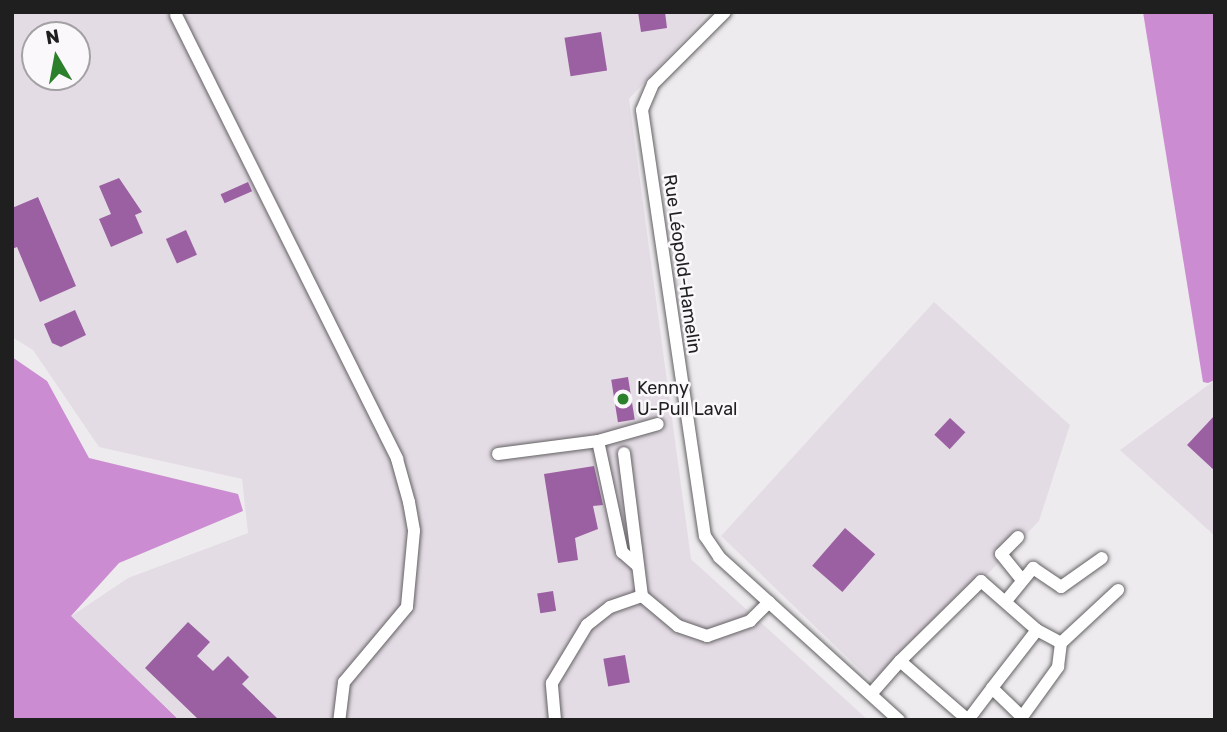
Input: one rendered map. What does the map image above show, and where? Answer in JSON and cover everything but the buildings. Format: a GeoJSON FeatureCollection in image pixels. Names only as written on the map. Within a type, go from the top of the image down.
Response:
{"type":"FeatureCollection","features":[{"type":"Feature","properties":{"kind":"street","name":"Rue Léopold-Hamelin"},"geometry":{"type":"LineString","coordinates":[[724,12],[653,84],[642,110],[705,536],[769,602],[899,720]]}},
{"type":"Feature","properties":{"kind":"street"},"geometry":{"type":"LineString","coordinates":[[176,15],[397,459],[409,502],[414,531],[407,607],[345,682],[339,720]]}},
{"type":"Feature","properties":{"kind":"street"},"geometry":{"type":"LineString","coordinates":[[498,454],[598,440],[658,424]]}},
{"type":"Feature","properties":{"kind":"street"},"geometry":{"type":"LineString","coordinates":[[598,440],[622,552],[637,565]]}},
{"type":"Feature","properties":{"kind":"street"},"geometry":{"type":"LineString","coordinates":[[624,453],[642,596],[678,626],[706,636],[750,621],[769,602]]}},
{"type":"Feature","properties":{"kind":"street"},"geometry":{"type":"LineString","coordinates":[[1018,537],[1001,554],[1022,580]]}},
{"type":"Feature","properties":{"kind":"street"},"geometry":{"type":"LineString","coordinates":[[1006,601],[1033,568],[1061,587],[1102,558]]}},
{"type":"Feature","properties":{"kind":"street"},"geometry":{"type":"LineString","coordinates":[[871,694],[900,661],[981,581],[1037,630],[1060,643]]}},
{"type":"Feature","properties":{"kind":"street"},"geometry":{"type":"LineString","coordinates":[[992,688],[1022,717],[1058,667],[1060,643],[1118,590]]}},
{"type":"Feature","properties":{"kind":"street"},"geometry":{"type":"LineString","coordinates":[[555,720],[552,683],[587,625],[610,607],[642,596]]}},
{"type":"Feature","properties":{"kind":"street"},"geometry":{"type":"LineString","coordinates":[[900,661],[968,720],[1037,630]]}},
{"type":"Feature","properties":{"kind":"shaded area"},"geometry":{"type":"Polygon","coordinates":[[[12,12],[709,12],[629,99],[691,559],[868,720],[180,720],[70,617],[128,578],[248,533],[242,479],[99,447],[33,350],[12,337],[12,12]]]}},
{"type":"Feature","properties":{"kind":"shaded area"},"geometry":{"type":"Polygon","coordinates":[[[1143,12],[1215,12],[1215,380],[1208,383],[1203,382],[1143,12]]]}},
{"type":"Feature","properties":{"kind":"shaded area"},"geometry":{"type":"Polygon","coordinates":[[[934,302],[1070,425],[1039,521],[878,687],[721,536],[934,302]]]}},
{"type":"Feature","properties":{"kind":"shaded area"},"geometry":{"type":"Polygon","coordinates":[[[12,357],[47,381],[89,458],[238,494],[243,511],[119,563],[71,616],[179,720],[12,720],[12,357]]]}},
{"type":"Feature","properties":{"kind":"shaded area"},"geometry":{"type":"Polygon","coordinates":[[[1215,380],[1215,536],[1120,450],[1215,380]]]}},
{"type":"Feature","properties":{"kind":"place","name":"Kenny U-Pull Laval"},"geometry":{"type":"Point","coordinates":[623,399]}}]}
